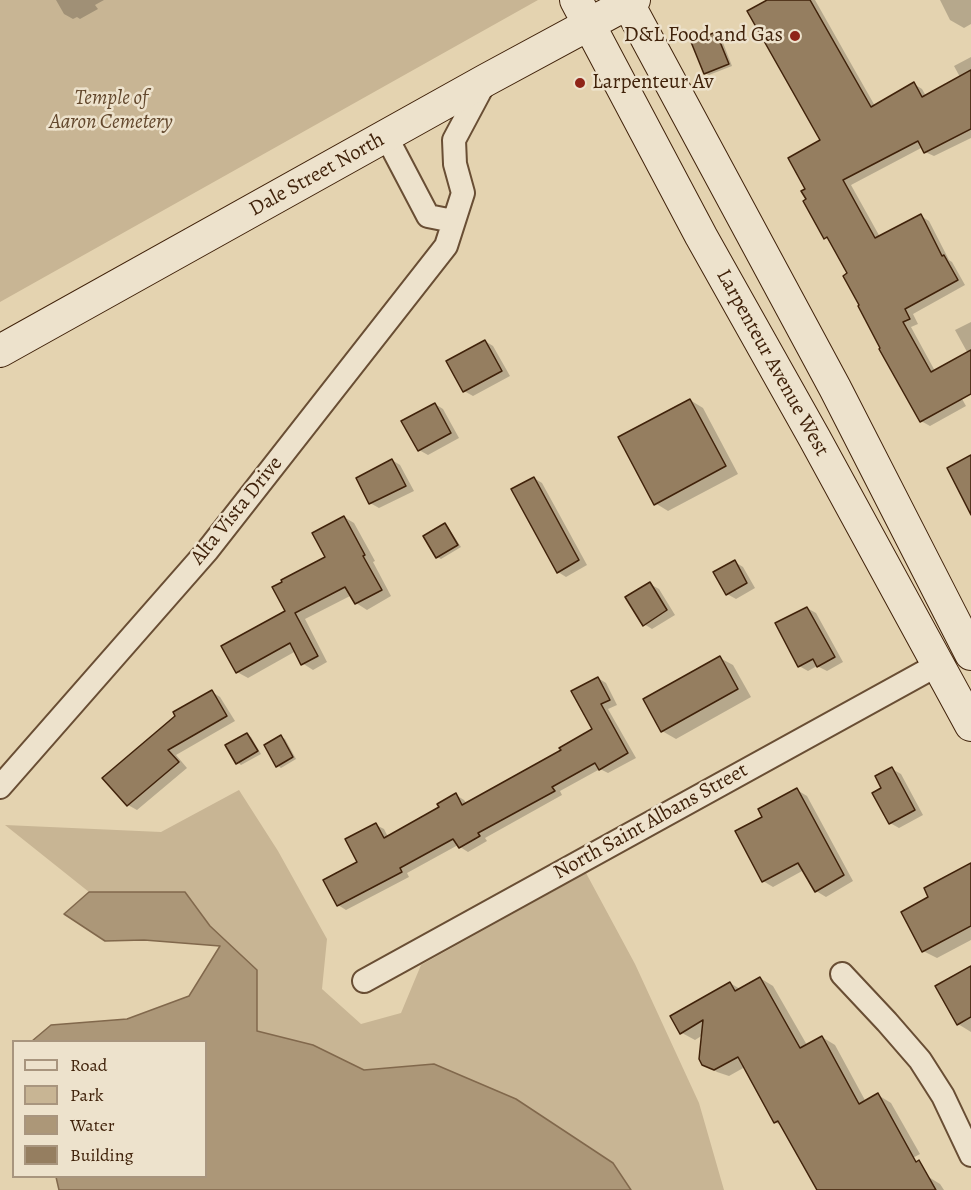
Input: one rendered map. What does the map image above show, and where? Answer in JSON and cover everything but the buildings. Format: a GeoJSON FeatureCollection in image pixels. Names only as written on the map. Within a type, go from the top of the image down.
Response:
{"type":"FeatureCollection","features":[{"type":"Feature","properties":{"kind":"main road","name":"Dale Street North"},"geometry":{"type":"LineString","coordinates":[[0,351],[486,80],[582,12],[630,1]]}},
{"type":"Feature","properties":{"kind":"main road","name":"Larpenteur Avenue West"},"geometry":{"type":"LineString","coordinates":[[630,1],[835,388],[971,654]]}},
{"type":"Feature","properties":{"kind":"main road","name":"Larpenteur Avenue West"},"geometry":{"type":"LineString","coordinates":[[582,12],[701,236],[971,725]]}},
{"type":"Feature","properties":{"kind":"street","name":"Alta Vista Drive"},"geometry":{"type":"LineString","coordinates":[[0,787],[207,551],[446,246],[463,193],[455,164],[454,140],[486,80]]}},
{"type":"Feature","properties":{"kind":"street"},"geometry":{"type":"LineString","coordinates":[[386,136],[428,216],[453,221]]}},
{"type":"Feature","properties":{"kind":"street","name":"North Saint Albans Street"},"geometry":{"type":"LineString","coordinates":[[364,981],[939,664]]}},
{"type":"Feature","properties":{"kind":"street"},"geometry":{"type":"LineString","coordinates":[[842,974],[920,1060],[943,1096],[971,1155]]}},
{"type":"Feature","properties":{"kind":"green space","name":"Temple of Aaron Cemetery"},"geometry":{"type":"Polygon","coordinates":[[[0,0],[538,0],[0,302],[0,0]]]}},
{"type":"Feature","properties":{"kind":"green space"},"geometry":{"type":"Polygon","coordinates":[[[239,790],[278,851],[327,939],[322,989],[361,1024],[401,1013],[421,965],[586,873],[635,964],[699,1103],[724,1190],[631,1190],[613,1163],[516,1099],[434,1064],[364,1070],[257,1031],[257,970],[210,926],[185,892],[89,892],[5,825],[161,832],[239,790]]]}},
{"type":"Feature","properties":{"kind":"water"},"geometry":{"type":"Polygon","coordinates":[[[89,892],[185,892],[210,926],[257,970],[257,1031],[313,1045],[364,1070],[434,1064],[516,1099],[613,1163],[631,1190],[59,1190],[56,1178],[207,1178],[207,1040],[33,1040],[51,1025],[127,1019],[189,996],[220,946],[144,940],[105,941],[64,914],[89,892]]]}},
{"type":"Feature","properties":{"kind":"place","name":"D&L Food and Gas"},"geometry":{"type":"Point","coordinates":[795,36]}},
{"type":"Feature","properties":{"kind":"place","name":"Larpenteur Av"},"geometry":{"type":"Point","coordinates":[580,83]}}]}
